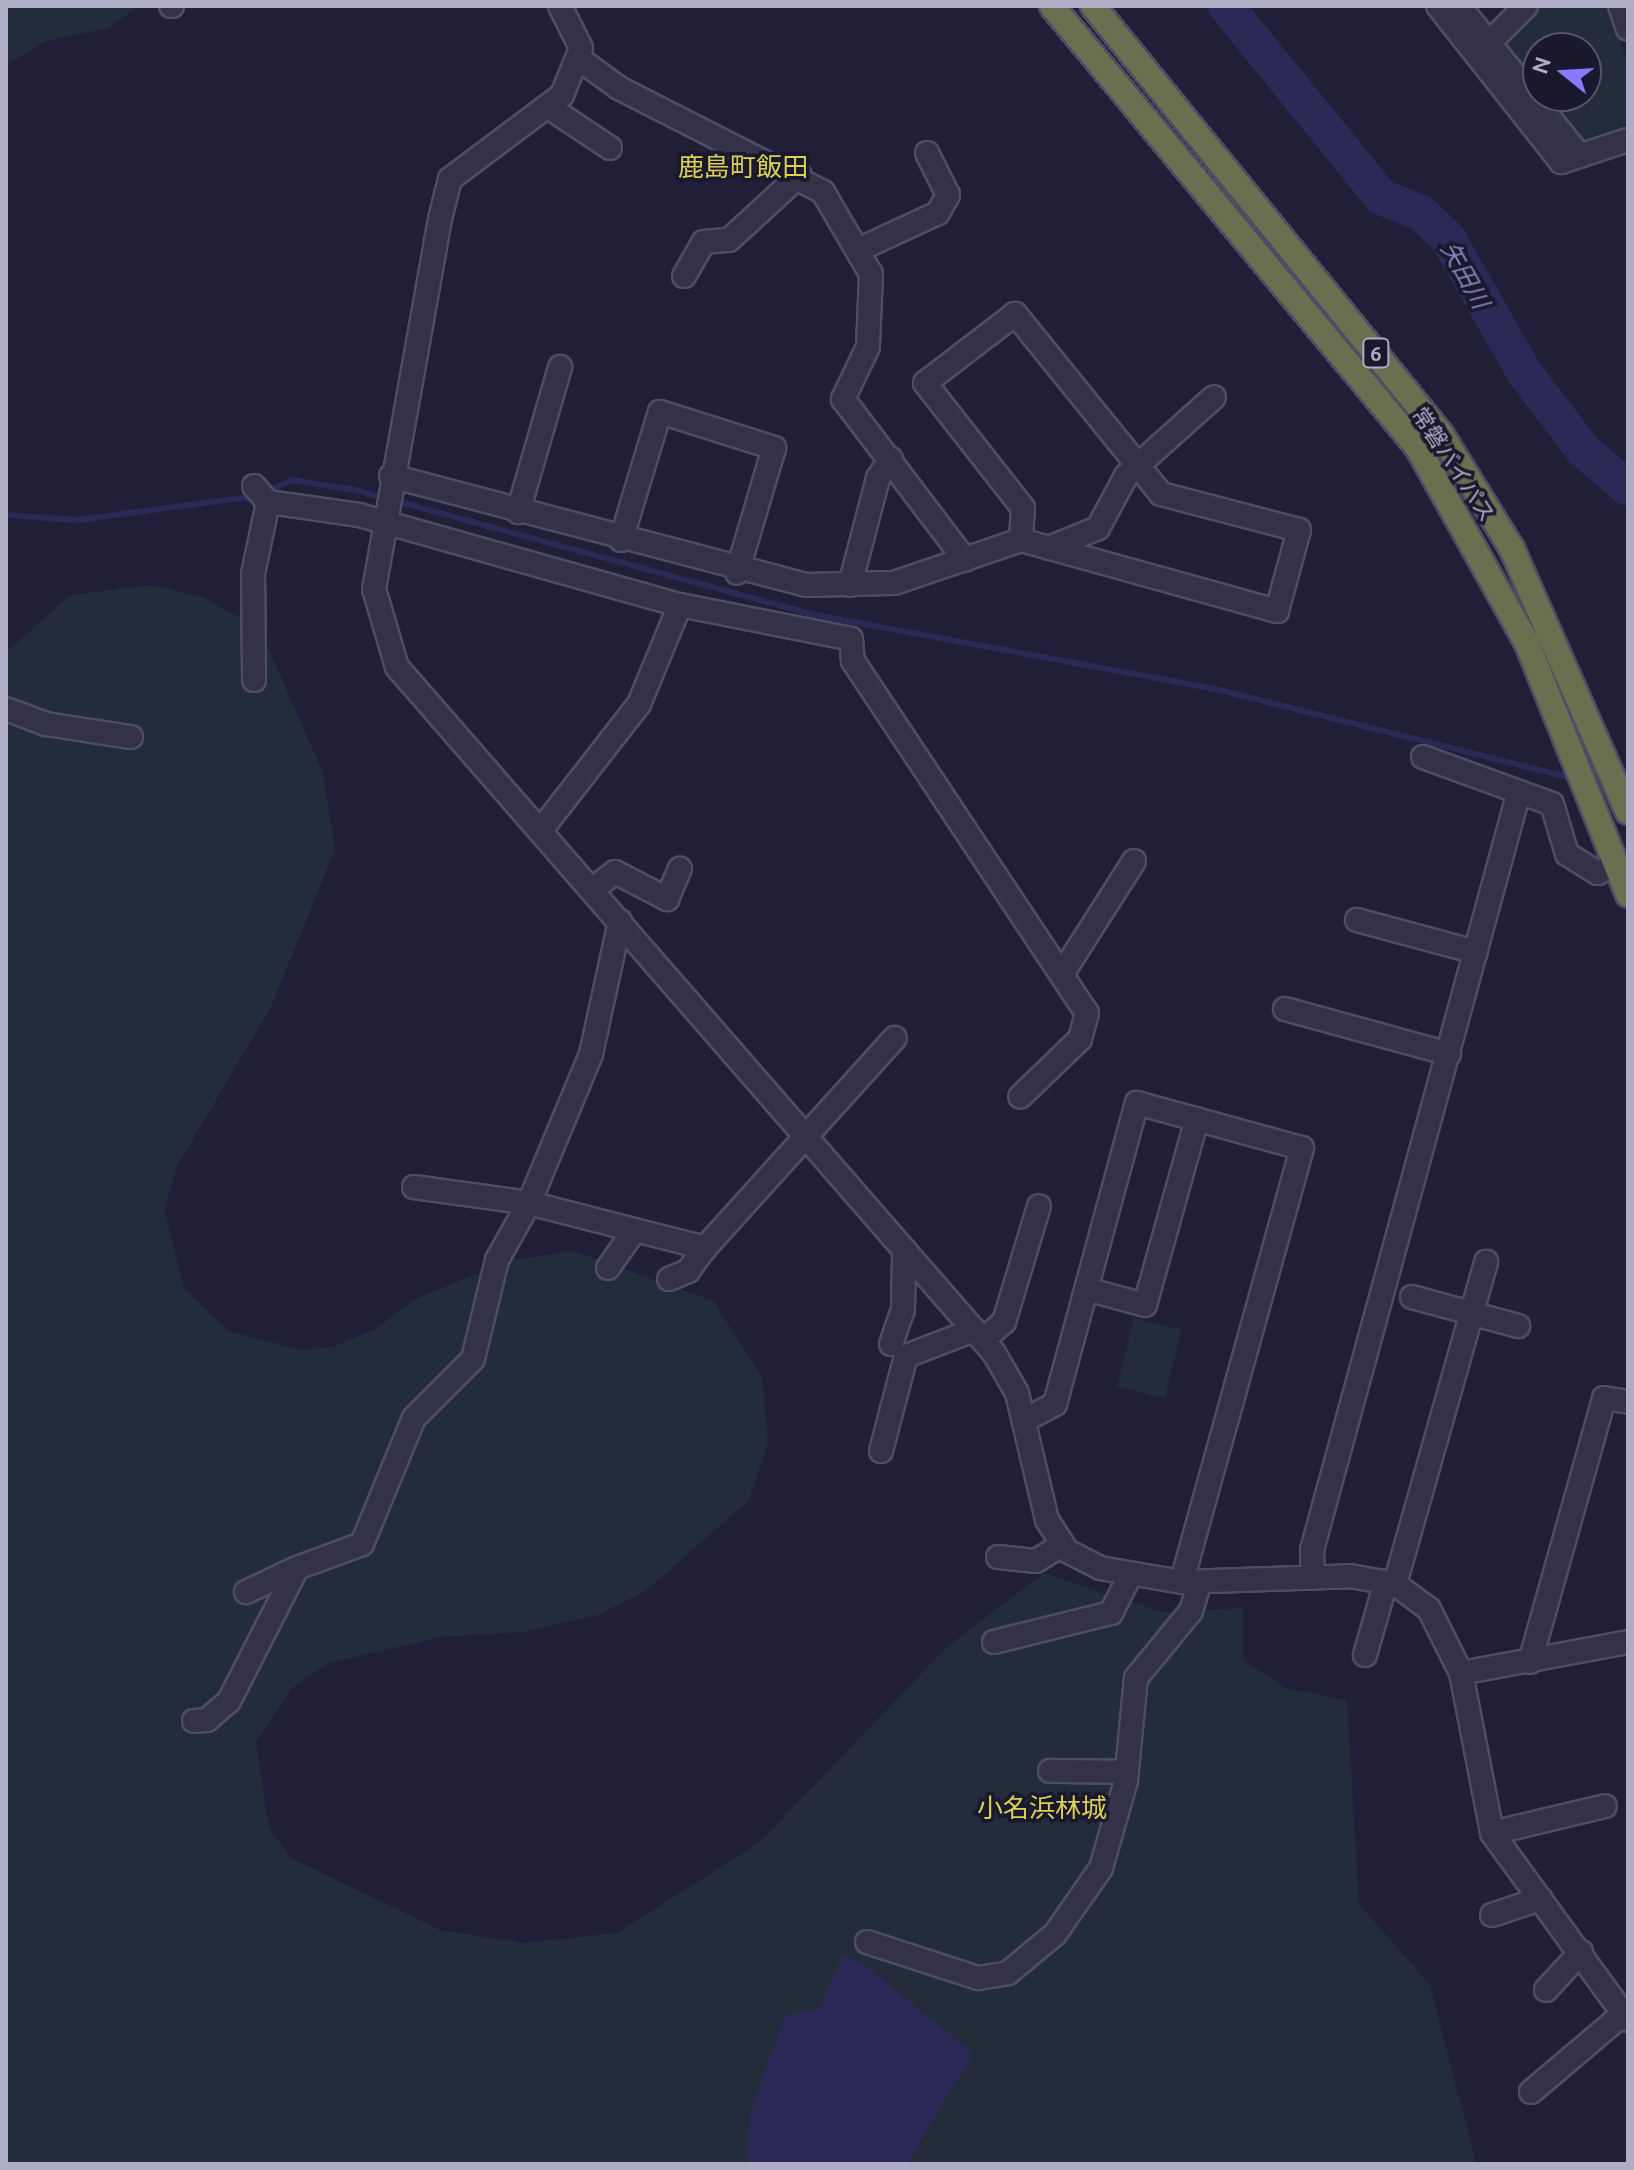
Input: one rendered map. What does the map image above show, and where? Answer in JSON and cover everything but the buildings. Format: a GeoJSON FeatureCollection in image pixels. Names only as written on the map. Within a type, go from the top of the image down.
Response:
{"type":"FeatureCollection","features":[{"type":"Feature","properties":{"kind":"highway","name":"常磐バイパス"},"geometry":{"type":"LineString","coordinates":[[1052,6],[1418,448],[1483,558],[1567,728],[1628,894]]}},
{"type":"Feature","properties":{"kind":"highway","name":"常磐バイパス"},"geometry":{"type":"LineString","coordinates":[[1093,6],[1441,434],[1512,549],[1599,738],[1628,812]]}},
{"type":"Feature","properties":{"kind":"street"},"geometry":{"type":"LineString","coordinates":[[560,6],[580,33],[578,58],[550,108],[450,179],[391,476],[374,589],[397,667],[421,703],[541,830],[979,1335],[1025,1420],[1040,1502],[1062,1545],[1085,1561],[1131,1574],[1191,1582],[1313,1578],[1391,1583],[1429,1609],[1461,1673],[1492,1833],[1626,2016],[1531,2092]]}},
{"type":"Feature","properties":{"kind":"street"},"geometry":{"type":"LineString","coordinates":[[1438,6],[1483,50]]}},
{"type":"Feature","properties":{"kind":"street"},"geometry":{"type":"LineString","coordinates":[[1459,6],[1483,50],[1561,162],[1628,140]]}},
{"type":"Feature","properties":{"kind":"street"},"geometry":{"type":"LineString","coordinates":[[1483,50],[1526,6]]}},
{"type":"Feature","properties":{"kind":"street"},"geometry":{"type":"LineString","coordinates":[[1620,6],[1628,29]]}},
{"type":"Feature","properties":{"kind":"street"},"geometry":{"type":"LineString","coordinates":[[578,58],[619,88],[800,175],[823,192],[871,274],[874,315],[843,399],[965,560]]}},
{"type":"Feature","properties":{"kind":"street"},"geometry":{"type":"LineString","coordinates":[[550,108],[610,148]]}},
{"type":"Feature","properties":{"kind":"street"},"geometry":{"type":"LineString","coordinates":[[858,250],[938,213],[948,195],[927,153]]}},
{"type":"Feature","properties":{"kind":"street"},"geometry":{"type":"LineString","coordinates":[[684,276],[704,242],[729,240],[800,175]]}},
{"type":"Feature","properties":{"kind":"street"},"geometry":{"type":"LineString","coordinates":[[391,476],[737,573],[850,585],[894,583],[1021,540],[1277,611],[1299,530],[1161,494],[1015,314],[925,383],[1023,508],[1021,540]]}},
{"type":"Feature","properties":{"kind":"street"},"geometry":{"type":"LineString","coordinates":[[518,512],[560,367]]}},
{"type":"Feature","properties":{"kind":"street"},"geometry":{"type":"LineString","coordinates":[[1049,548],[1098,528],[1137,465],[1214,397]]}},
{"type":"Feature","properties":{"kind":"street"},"geometry":{"type":"LineString","coordinates":[[621,540],[660,412],[774,448],[737,573]]}},
{"type":"Feature","properties":{"kind":"street"},"geometry":{"type":"LineString","coordinates":[[850,585],[878,478],[891,459]]}},
{"type":"Feature","properties":{"kind":"street"},"geometry":{"type":"LineString","coordinates":[[254,680],[253,574],[261,494],[384,524],[680,605],[851,639],[853,661],[1087,1013],[1087,1028],[1020,1097]]}},
{"type":"Feature","properties":{"kind":"street"},"geometry":{"type":"LineString","coordinates":[[541,830],[639,704],[680,605]]}},
{"type":"Feature","properties":{"kind":"street"},"geometry":{"type":"LineString","coordinates":[[6,709],[46,724],[131,737]]}},
{"type":"Feature","properties":{"kind":"street"},"geometry":{"type":"LineString","coordinates":[[1423,757],[1552,804],[1567,854],[1598,873],[1618,863]]}},
{"type":"Feature","properties":{"kind":"street"},"geometry":{"type":"LineString","coordinates":[[1313,1578],[1312,1550],[1519,792]]}},
{"type":"Feature","properties":{"kind":"street"},"geometry":{"type":"LineString","coordinates":[[1062,974],[1134,861]]}},
{"type":"Feature","properties":{"kind":"street"},"geometry":{"type":"LineString","coordinates":[[592,890],[615,872],[667,899],[680,869]]}},
{"type":"Feature","properties":{"kind":"street"},"geometry":{"type":"LineString","coordinates":[[1357,920],[1476,952]]}},
{"type":"Feature","properties":{"kind":"street"},"geometry":{"type":"LineString","coordinates":[[246,1592],[297,1568],[349,1553],[373,1527],[414,1418],[473,1359],[497,1260],[529,1203],[591,1054],[620,921]]}},
{"type":"Feature","properties":{"kind":"street"},"geometry":{"type":"LineString","coordinates":[[1285,1009],[1449,1054]]}},
{"type":"Feature","properties":{"kind":"street"},"geometry":{"type":"LineString","coordinates":[[669,1279],[688,1271],[705,1248],[808,1139],[895,1038]]}},
{"type":"Feature","properties":{"kind":"street"},"geometry":{"type":"LineString","coordinates":[[867,1942],[960,1976],[1008,1973],[1082,1903],[1101,1868],[1127,1772],[1136,1678],[1191,1611],[1191,1582],[1302,1148],[1137,1103],[1055,1404],[1025,1420]]}},
{"type":"Feature","properties":{"kind":"street"},"geometry":{"type":"LineString","coordinates":[[1086,1289],[1145,1305],[1197,1119]]}},
{"type":"Feature","properties":{"kind":"street"},"geometry":{"type":"LineString","coordinates":[[414,1187],[529,1203],[632,1234],[705,1248]]}},
{"type":"Feature","properties":{"kind":"street"},"geometry":{"type":"LineString","coordinates":[[881,1451],[906,1356],[979,1335],[1004,1322],[1039,1206]]}},
{"type":"Feature","properties":{"kind":"street"},"geometry":{"type":"LineString","coordinates":[[608,1268],[632,1234]]}},
{"type":"Feature","properties":{"kind":"street"},"geometry":{"type":"LineString","coordinates":[[891,1344],[903,1310],[904,1250]]}},
{"type":"Feature","properties":{"kind":"street"},"geometry":{"type":"LineString","coordinates":[[1365,1655],[1391,1583],[1486,1262]]}},
{"type":"Feature","properties":{"kind":"street"},"geometry":{"type":"LineString","coordinates":[[1412,1297],[1518,1326]]}},
{"type":"Feature","properties":{"kind":"street"},"geometry":{"type":"LineString","coordinates":[[1530,1662],[1604,1398],[1628,1402]]}},
{"type":"Feature","properties":{"kind":"street"},"geometry":{"type":"LineString","coordinates":[[998,1557],[1036,1561],[1062,1545]]}},
{"type":"Feature","properties":{"kind":"street"},"geometry":{"type":"LineString","coordinates":[[194,1721],[207,1720],[229,1701],[297,1568]]}},
{"type":"Feature","properties":{"kind":"street"},"geometry":{"type":"LineString","coordinates":[[994,1642],[1111,1613],[1131,1574]]}},
{"type":"Feature","properties":{"kind":"street"},"geometry":{"type":"LineString","coordinates":[[1461,1673],[1628,1642]]}},
{"type":"Feature","properties":{"kind":"street"},"geometry":{"type":"LineString","coordinates":[[1050,1771],[1127,1772]]}},
{"type":"Feature","properties":{"kind":"street"},"geometry":{"type":"LineString","coordinates":[[1492,1833],[1605,1806]]}},
{"type":"Feature","properties":{"kind":"street"},"geometry":{"type":"LineString","coordinates":[[1492,1915],[1540,1899]]}},
{"type":"Feature","properties":{"kind":"street"},"geometry":{"type":"LineString","coordinates":[[1546,1990],[1581,1952]]}},
{"type":"Feature","properties":{"kind":"shaded area"},"geometry":{"type":"Polygon","coordinates":[[[6,6],[139,6],[108,28],[46,41],[6,65],[6,6]]]}},
{"type":"Feature","properties":{"kind":"shaded area"},"geometry":{"type":"Polygon","coordinates":[[[1542,6],[1610,6],[1628,68],[1626,129],[1568,150],[1538,112],[1602,112],[1602,32],[1522,32],[1522,92],[1492,55],[1542,6]]]}},
{"type":"Feature","properties":{"kind":"shaded area"},"geometry":{"type":"Polygon","coordinates":[[[151,585],[202,597],[260,629],[323,773],[335,850],[269,1011],[178,1164],[164,1209],[184,1289],[229,1331],[301,1350],[333,1347],[376,1329],[413,1300],[507,1261],[574,1251],[713,1301],[762,1376],[768,1442],[749,1500],[647,1590],[598,1615],[524,1632],[440,1637],[327,1664],[291,1689],[256,1742],[269,1828],[291,1858],[440,1930],[522,1943],[617,1933],[760,1842],[947,1647],[1044,1573],[1162,1612],[1243,1608],[1243,1660],[1286,1688],[1347,1700],[1359,1904],[1430,1985],[1476,2164],[6,2164],[6,652],[71,595],[151,585]]]}},
{"type":"Feature","properties":{"kind":"shaded area"},"geometry":{"type":"Polygon","coordinates":[[[1134,1318],[1182,1330],[1165,1398],[1117,1386],[1134,1318]]]}},
{"type":"Feature","properties":{"kind":"shaded area"},"geometry":{"type":"Polygon","coordinates":[[[842,1955],[863,1964],[973,2053],[907,2164],[747,2164],[750,2111],[782,2025],[787,2016],[819,2009],[842,1955]]]}},
{"type":"Feature","properties":{"kind":"waterway","name":"矢田川"},"geometry":{"type":"LineString","coordinates":[[1226,6],[1381,197],[1421,213],[1447,237],[1524,372],[1584,451],[1628,488]]}},
{"type":"Feature","properties":{"kind":"waterway"},"geometry":{"type":"LineString","coordinates":[[266,492],[292,480],[355,490],[816,615],[1219,690],[1573,778]]}},
{"type":"Feature","properties":{"kind":"waterway"},"geometry":{"type":"LineString","coordinates":[[6,515],[78,520],[256,496]]}},
{"type":"Feature","properties":{"kind":"district","name":"鹿島町飯田"},"geometry":{"type":"Point","coordinates":[743,167]}},
{"type":"Feature","properties":{"kind":"district","name":"小名浜林城"},"geometry":{"type":"Point","coordinates":[1042,1808]}}]}
